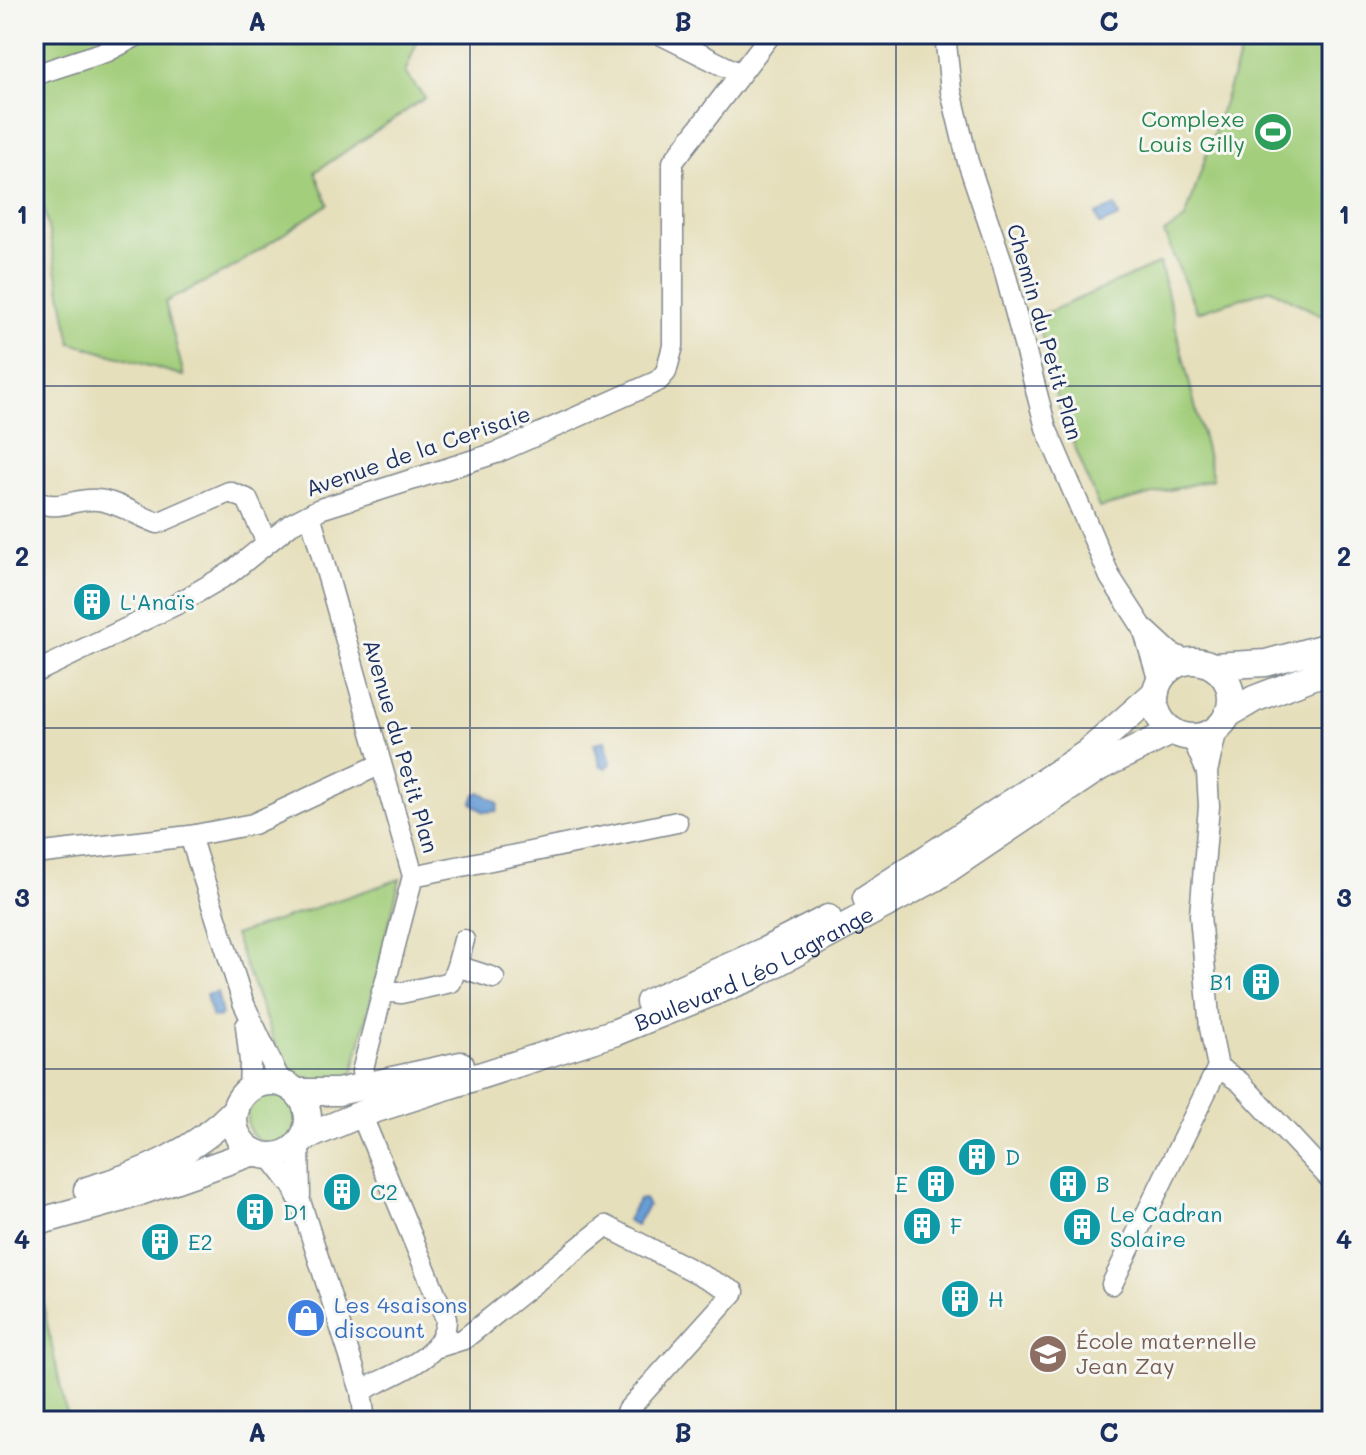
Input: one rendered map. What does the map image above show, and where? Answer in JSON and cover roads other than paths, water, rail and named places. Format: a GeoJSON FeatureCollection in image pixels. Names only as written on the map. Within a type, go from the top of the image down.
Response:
{"type":"FeatureCollection","features":[{"type":"Feature","properties":{"kind":"main road"},"geometry":{"type":"LineString","coordinates":[[1200,664],[1221,673],[1230,693],[1202,728],[1158,715],[1157,687],[1171,668],[1200,664],[1266,663],[1332,645]]}},
{"type":"Feature","properties":{"kind":"main road","name":"Boulevard Léo Lagrange"},"geometry":{"type":"LineString","coordinates":[[301,1141],[361,1114],[616,1032],[749,978],[935,878],[1100,767],[1202,728],[1254,699],[1332,669]]}},
{"type":"Feature","properties":{"kind":"main road","name":"Boulevard Léo Lagrange"},"geometry":{"type":"LineString","coordinates":[[289,1088],[338,1092],[439,1072],[661,998],[764,951],[858,902],[1087,753],[1157,687]]}},
{"type":"Feature","properties":{"kind":"main road"},"geometry":{"type":"LineString","coordinates":[[34,1206],[151,1168],[204,1140],[259,1084],[289,1088],[308,1115],[301,1141],[289,1152],[262,1154],[34,1223]]}},
{"type":"Feature","properties":{"kind":"main road"},"geometry":{"type":"LineString","coordinates":[[242,1099],[237,1134],[262,1154]]}},
{"type":"Feature","properties":{"kind":"street"},"geometry":{"type":"LineString","coordinates":[[34,75],[108,51],[140,34]]}},
{"type":"Feature","properties":{"kind":"street"},"geometry":{"type":"LineString","coordinates":[[660,34],[740,74]]}},
{"type":"Feature","properties":{"kind":"street","name":"Avenue de la Cerisaie"},"geometry":{"type":"LineString","coordinates":[[34,673],[177,604],[230,573],[310,514],[496,453],[658,381],[666,372],[673,346],[673,162],[771,34]]}},
{"type":"Feature","properties":{"kind":"street","name":"Chemin du Petit Plan"},"geometry":{"type":"LineString","coordinates":[[945,34],[951,91],[968,162],[1003,265],[1046,428],[1110,577],[1143,628],[1171,653],[1200,664]]}},
{"type":"Feature","properties":{"kind":"street"},"geometry":{"type":"LineString","coordinates":[[34,501],[47,506],[68,506],[98,500],[158,523],[229,492],[247,499],[267,543]]}},
{"type":"Feature","properties":{"kind":"street","name":"Avenue du Petit Plan"},"geometry":{"type":"LineString","coordinates":[[310,514],[413,876],[362,1072]]}},
{"type":"Feature","properties":{"kind":"street","name":"Chemin du Petit Plan"},"geometry":{"type":"LineString","coordinates":[[1143,628],[1157,687]]}},
{"type":"Feature","properties":{"kind":"street"},"geometry":{"type":"LineString","coordinates":[[1112,1284],[1218,1067],[1210,1028],[1200,915],[1209,806],[1202,728]]}},
{"type":"Feature","properties":{"kind":"street"},"geometry":{"type":"LineString","coordinates":[[34,850],[35,854],[190,836],[253,824],[381,764]]}},
{"type":"Feature","properties":{"kind":"street"},"geometry":{"type":"LineString","coordinates":[[413,876],[677,822]]}},
{"type":"Feature","properties":{"kind":"street"},"geometry":{"type":"LineString","coordinates":[[190,836],[243,1002],[289,1088]]}},
{"type":"Feature","properties":{"kind":"street"},"geometry":{"type":"LineString","coordinates":[[382,991],[401,993],[451,982],[464,940]]}},
{"type":"Feature","properties":{"kind":"street"},"geometry":{"type":"LineString","coordinates":[[457,966],[494,978]]}},
{"type":"Feature","properties":{"kind":"street"},"geometry":{"type":"LineString","coordinates":[[242,1099],[250,1062],[243,1002]]}},
{"type":"Feature","properties":{"kind":"street"},"geometry":{"type":"LineString","coordinates":[[1218,1067],[1240,1082],[1332,1181]]}},
{"type":"Feature","properties":{"kind":"street"},"geometry":{"type":"LineString","coordinates":[[361,1114],[446,1319],[446,1331],[438,1347]]}},
{"type":"Feature","properties":{"kind":"street"},"geometry":{"type":"LineString","coordinates":[[301,1141],[301,1204]]}},
{"type":"Feature","properties":{"kind":"street"},"geometry":{"type":"LineString","coordinates":[[262,1154],[293,1187],[301,1204],[361,1391],[365,1421]]}},
{"type":"Feature","properties":{"kind":"street"},"geometry":{"type":"LineString","coordinates":[[361,1391],[438,1347],[464,1339],[606,1226],[734,1292],[626,1412]]}},
{"type":"Feature","properties":{"kind":"water"},"geometry":{"type":"Polygon","coordinates":[[[1115,206],[1119,217],[1100,225],[1096,214],[1115,206]]]}},
{"type":"Feature","properties":{"kind":"water"},"geometry":{"type":"Polygon","coordinates":[[[605,741],[611,763],[606,768],[600,765],[594,743],[605,741]]]}},
{"type":"Feature","properties":{"kind":"water"},"geometry":{"type":"Polygon","coordinates":[[[480,792],[498,803],[497,811],[484,812],[472,803],[475,794],[480,792]]]}},
{"type":"Feature","properties":{"kind":"water"},"geometry":{"type":"Polygon","coordinates":[[[217,992],[222,1015],[219,1018],[212,1017],[206,995],[217,992]]]}},
{"type":"Feature","properties":{"kind":"water"},"geometry":{"type":"Polygon","coordinates":[[[644,1199],[648,1206],[636,1225],[627,1220],[638,1200],[644,1199]]]}},
{"type":"Feature","properties":{"kind":"place","name":"Complexe Louis Gilly"},"geometry":{"type":"Point","coordinates":[1273,132]}},
{"type":"Feature","properties":{"kind":"place","name":"L'Anaïs"},"geometry":{"type":"Point","coordinates":[92,602]}},
{"type":"Feature","properties":{"kind":"place","name":"B1"},"geometry":{"type":"Point","coordinates":[1261,982]}},
{"type":"Feature","properties":{"kind":"place","name":"D"},"geometry":{"type":"Point","coordinates":[977,1157]}},
{"type":"Feature","properties":{"kind":"place","name":"E"},"geometry":{"type":"Point","coordinates":[936,1184]}},
{"type":"Feature","properties":{"kind":"place","name":"B"},"geometry":{"type":"Point","coordinates":[1068,1184]}},
{"type":"Feature","properties":{"kind":"place","name":"C2"},"geometry":{"type":"Point","coordinates":[342,1192]}},
{"type":"Feature","properties":{"kind":"place","name":"D1"},"geometry":{"type":"Point","coordinates":[255,1212]}},
{"type":"Feature","properties":{"kind":"place","name":"F"},"geometry":{"type":"Point","coordinates":[922,1226]}},
{"type":"Feature","properties":{"kind":"place","name":"Le Cadran Solaire"},"geometry":{"type":"Point","coordinates":[1082,1227]}},
{"type":"Feature","properties":{"kind":"place","name":"E2"},"geometry":{"type":"Point","coordinates":[160,1242]}},
{"type":"Feature","properties":{"kind":"place","name":"H"},"geometry":{"type":"Point","coordinates":[960,1299]}},
{"type":"Feature","properties":{"kind":"place","name":"Les 4saisons discount"},"geometry":{"type":"Point","coordinates":[306,1318]}},
{"type":"Feature","properties":{"kind":"place","name":"École maternelle Jean Zay"},"geometry":{"type":"Point","coordinates":[1048,1354]}}]}
